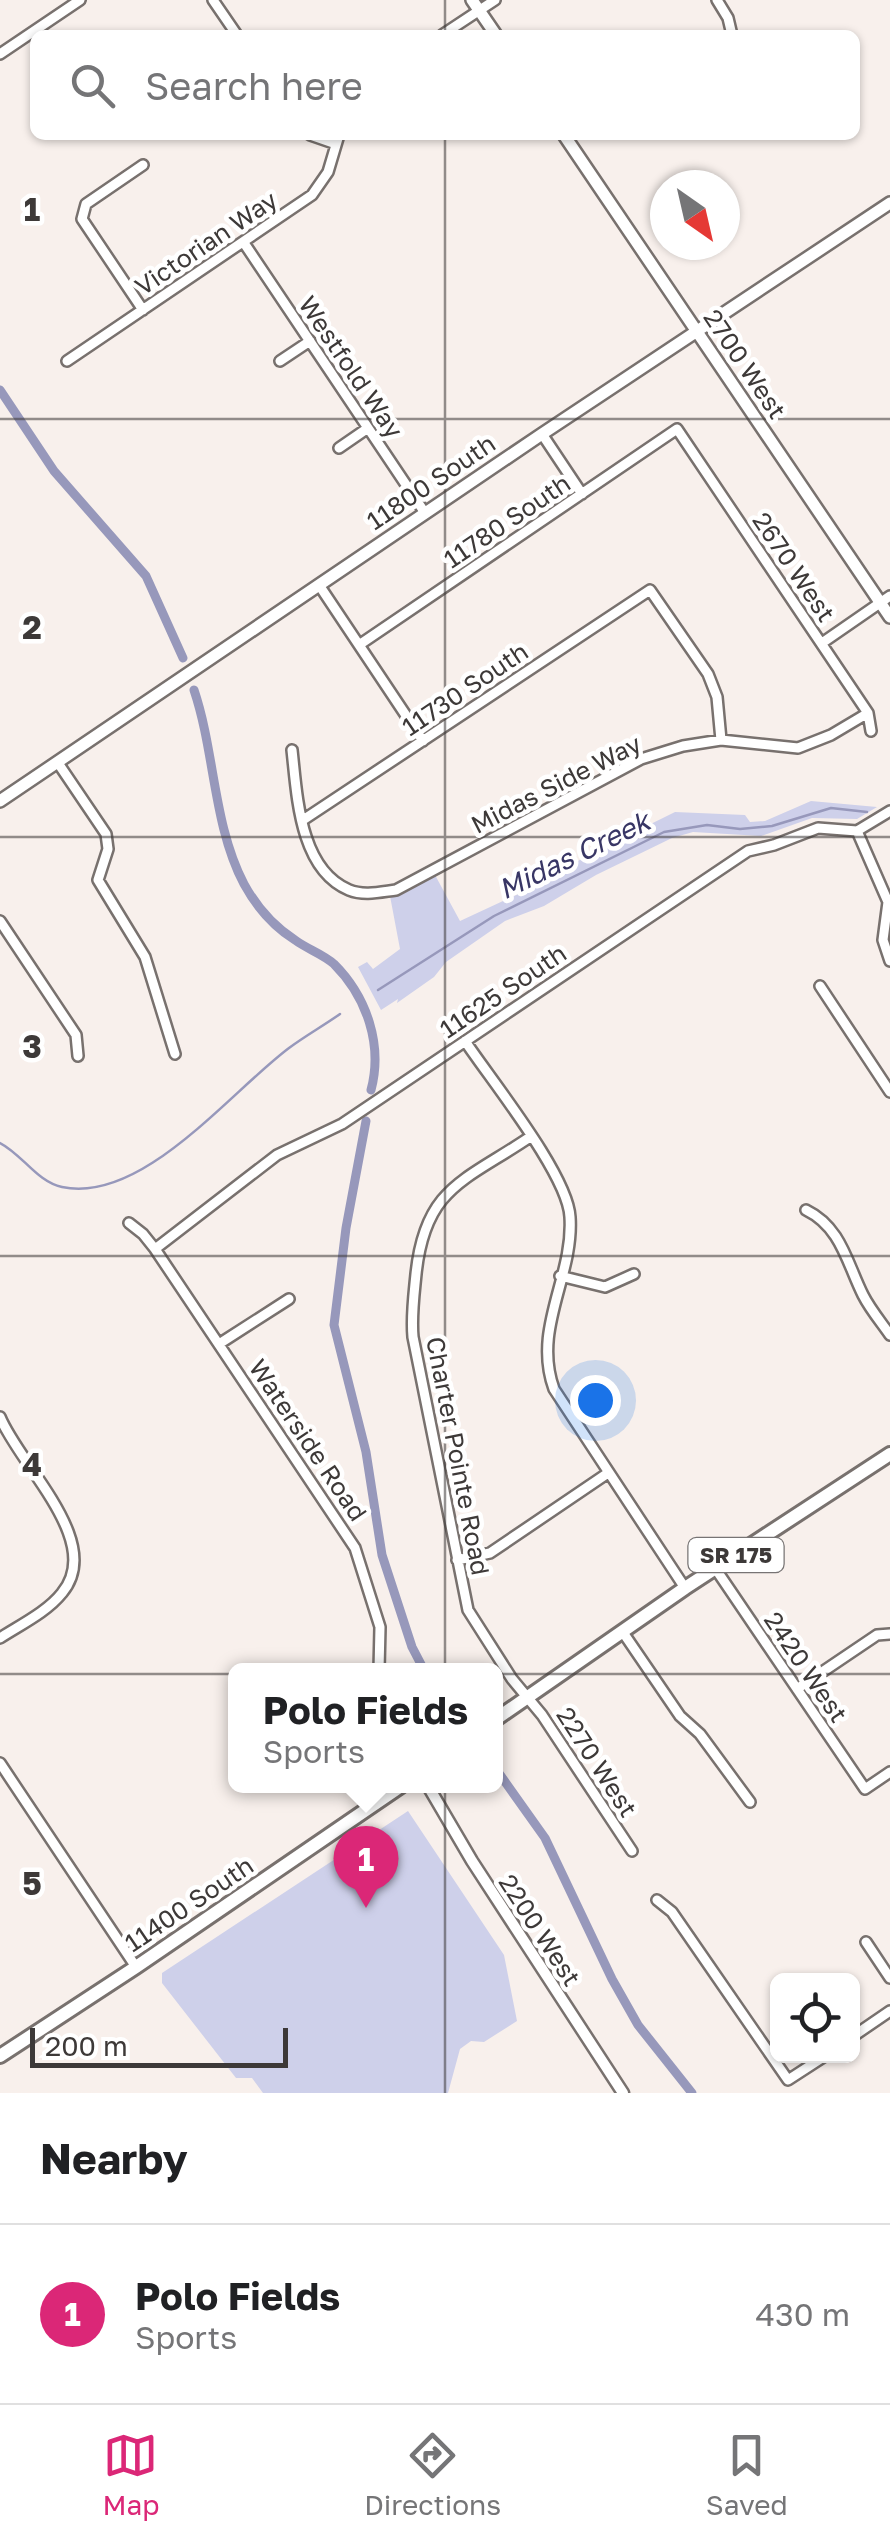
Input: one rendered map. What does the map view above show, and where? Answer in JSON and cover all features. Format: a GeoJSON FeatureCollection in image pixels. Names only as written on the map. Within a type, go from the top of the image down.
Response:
{"type":"FeatureCollection","features":[{"type":"Feature","properties":{"kind":"main road"},"geometry":{"type":"LineString","coordinates":[[476,5],[493,30]]}},
{"type":"Feature","properties":{"kind":"main road","name":"2700 West"},"geometry":{"type":"LineString","coordinates":[[567,140],[696,332],[885,600],[890,617]]}},
{"type":"Feature","properties":{"kind":"main road","name":"11800 South"},"geometry":{"type":"LineString","coordinates":[[0,801],[890,204]]}},
{"type":"Feature","properties":{"kind":"main road","name":"SR 175"},"geometry":{"type":"LineString","coordinates":[[503,1714],[622,1630],[890,1454]]}},
{"type":"Feature","properties":{"kind":"main road","name":"11400 South"},"geometry":{"type":"LineString","coordinates":[[0,2056],[391,1793]]}},
{"type":"Feature","properties":{"kind":"street"},"geometry":{"type":"LineString","coordinates":[[36,30],[80,0]]}},
{"type":"Feature","properties":{"kind":"street"},"geometry":{"type":"LineString","coordinates":[[213,0],[234,30]]}},
{"type":"Feature","properties":{"kind":"street"},"geometry":{"type":"LineString","coordinates":[[448,30],[476,5],[495,0]]}},
{"type":"Feature","properties":{"kind":"street"},"geometry":{"type":"LineString","coordinates":[[718,1],[730,30]]}},
{"type":"Feature","properties":{"kind":"street"},"geometry":{"type":"LineString","coordinates":[[0,54],[30,34]]}},
{"type":"Feature","properties":{"kind":"street","name":"Victorian Way"},"geometry":{"type":"LineString","coordinates":[[67,361],[312,195],[328,172],[338,140]]}},
{"type":"Feature","properties":{"kind":"street"},"geometry":{"type":"LineString","coordinates":[[142,165],[86,204],[82,219],[85,229],[143,310]]}},
{"type":"Feature","properties":{"kind":"street","name":"Westfold Way"},"geometry":{"type":"LineString","coordinates":[[244,243],[425,513]]}},
{"type":"Feature","properties":{"kind":"street"},"geometry":{"type":"LineString","coordinates":[[280,361],[310,341]]}},
{"type":"Feature","properties":{"kind":"street"},"geometry":{"type":"LineString","coordinates":[[339,448],[368,428]]}},
{"type":"Feature","properties":{"kind":"street","name":"11780 South"},"geometry":{"type":"LineString","coordinates":[[359,645],[678,429]]}},
{"type":"Feature","properties":{"kind":"street","name":"2670 West"},"geometry":{"type":"LineString","coordinates":[[678,429],[868,713],[871,731]]}},
{"type":"Feature","properties":{"kind":"street"},"geometry":{"type":"LineString","coordinates":[[542,434],[582,494]]}},
{"type":"Feature","properties":{"kind":"street"},"geometry":{"type":"LineString","coordinates":[[319,585],[423,741]]}},
{"type":"Feature","properties":{"kind":"street","name":"11730 South"},"geometry":{"type":"LineString","coordinates":[[303,820],[650,590],[708,674],[717,697],[721,740]]}},
{"type":"Feature","properties":{"kind":"street"},"geometry":{"type":"LineString","coordinates":[[822,643],[885,600]]}},
{"type":"Feature","properties":{"kind":"street","name":"Midas Side Way"},"geometry":{"type":"LineString","coordinates":[[292,750],[303,820],[314,856],[348,890],[368,894],[396,890],[641,759],[721,740],[798,748],[830,736],[868,713]]}},
{"type":"Feature","properties":{"kind":"street"},"geometry":{"type":"LineString","coordinates":[[58,763],[106,834],[108,849],[98,880],[145,957],[175,1054]]}},
{"type":"Feature","properties":{"kind":"street"},"geometry":{"type":"LineString","coordinates":[[890,811],[857,831],[888,902],[883,940],[890,961]]}},
{"type":"Feature","properties":{"kind":"street","name":"11625 South"},"geometry":{"type":"LineString","coordinates":[[155,1249],[278,1155],[342,1124],[748,851],[818,828],[857,831]]}},
{"type":"Feature","properties":{"kind":"street"},"geometry":{"type":"LineString","coordinates":[[0,921],[76,1035],[78,1056]]}},
{"type":"Feature","properties":{"kind":"street"},"geometry":{"type":"LineString","coordinates":[[820,986],[890,1092]]}},
{"type":"Feature","properties":{"kind":"street"},"geometry":{"type":"LineString","coordinates":[[465,1041],[559,1180],[568,1203],[570,1228],[547,1331],[548,1371],[558,1398],[686,1588]]}},
{"type":"Feature","properties":{"kind":"street","name":"Charter Pointe Road"},"geometry":{"type":"LineString","coordinates":[[502,1663],[472,1618],[412,1326],[419,1250],[428,1218],[448,1193],[530,1137]]}},
{"type":"Feature","properties":{"kind":"street"},"geometry":{"type":"LineString","coordinates":[[806,1210],[826,1224],[842,1247],[863,1294],[890,1335]]}},
{"type":"Feature","properties":{"kind":"street","name":"Waterside Road"},"geometry":{"type":"LineString","coordinates":[[130,1223],[155,1249],[355,1548],[380,1627],[380,1663]]}},
{"type":"Feature","properties":{"kind":"street"},"geometry":{"type":"LineString","coordinates":[[560,1276],[606,1287],[634,1274]]}},
{"type":"Feature","properties":{"kind":"street"},"geometry":{"type":"LineString","coordinates":[[219,1344],[289,1298]]}},
{"type":"Feature","properties":{"kind":"street"},"geometry":{"type":"LineString","coordinates":[[0,1417],[20,1456],[66,1524],[76,1552],[74,1573],[64,1592],[0,1638]]}},
{"type":"Feature","properties":{"kind":"street"},"geometry":{"type":"LineString","coordinates":[[458,1560],[490,1553],[608,1473]]}},
{"type":"Feature","properties":{"kind":"street","name":"2420 West"},"geometry":{"type":"LineString","coordinates":[[715,1568],[865,1789],[890,1772]]}},
{"type":"Feature","properties":{"kind":"street"},"geometry":{"type":"LineString","coordinates":[[622,1630],[680,1716],[700,1734],[750,1802]]}},
{"type":"Feature","properties":{"kind":"street"},"geometry":{"type":"LineString","coordinates":[[798,1690],[876,1636],[889,1633]]}},
{"type":"Feature","properties":{"kind":"street","name":"Charter Pointe Road"},"geometry":{"type":"LineString","coordinates":[[503,1665],[528,1697]]}},
{"type":"Feature","properties":{"kind":"street","name":"2270 West"},"geometry":{"type":"LineString","coordinates":[[528,1697],[632,1851]]}},
{"type":"Feature","properties":{"kind":"street"},"geometry":{"type":"LineString","coordinates":[[0,1763],[136,1967]]}},
{"type":"Feature","properties":{"kind":"street","name":"2200 West"},"geometry":{"type":"LineString","coordinates":[[432,1793],[623,2093]]}},
{"type":"Feature","properties":{"kind":"street"},"geometry":{"type":"LineString","coordinates":[[657,1900],[672,1912],[770,2054]]}},
{"type":"Feature","properties":{"kind":"street"},"geometry":{"type":"LineString","coordinates":[[866,1942],[890,1978]]}},
{"type":"Feature","properties":{"kind":"street"},"geometry":{"type":"LineString","coordinates":[[860,2032],[890,2012]]}},
{"type":"Feature","properties":{"kind":"street"},"geometry":{"type":"LineString","coordinates":[[776,2063],[788,2080],[814,2063]]}},
{"type":"Feature","properties":{"kind":"shaded area"},"geometry":{"type":"Polygon","coordinates":[[[811,801],[877,807],[857,819],[812,818],[761,836],[693,832],[672,838],[544,906],[505,921],[446,962],[434,977],[381,1010],[358,967],[367,962],[373,969],[400,949],[390,896],[435,875],[460,921],[546,881],[586,856],[675,812],[745,815],[750,822],[765,821],[811,801]]]}},
{"type":"Feature","properties":{"kind":"shaded area"},"geometry":{"type":"Polygon","coordinates":[[[408,1811],[504,1955],[517,2021],[484,2042],[471,2041],[460,2049],[448,2093],[263,2093],[252,2078],[236,2078],[162,1983],[162,1973],[408,1811]]]}},
{"type":"Feature","properties":{"kind":"waterway"},"geometry":{"type":"LineString","coordinates":[[0,390],[54,471],[146,576],[183,658]]}},
{"type":"Feature","properties":{"kind":"waterway"},"geometry":{"type":"LineString","coordinates":[[194,690],[234,861],[266,915],[287,934],[334,964],[355,991],[373,1039],[371,1090]]}},
{"type":"Feature","properties":{"kind":"waterway","name":"Midas Creek"},"geometry":{"type":"LineString","coordinates":[[378,990],[494,916],[664,832],[707,825],[740,829],[772,826],[831,808],[867,812]]}},
{"type":"Feature","properties":{"kind":"waterway","name":"Midas Creek"},"geometry":{"type":"LineString","coordinates":[[0,1143],[45,1180],[62,1187],[92,1188],[123,1179],[183,1141],[289,1048],[340,1014]]}},
{"type":"Feature","properties":{"kind":"waterway"},"geometry":{"type":"LineString","coordinates":[[366,1121],[346,1228],[334,1325],[366,1452],[382,1555],[420,1663]]}},
{"type":"Feature","properties":{"kind":"waterway"},"geometry":{"type":"LineString","coordinates":[[503,1779],[545,1838],[638,2025],[692,2093]]}},
{"type":"Feature","properties":{"kind":"place","name":"Polo Fields"},"geometry":{"type":"Point","coordinates":[366,1908]}}]}
